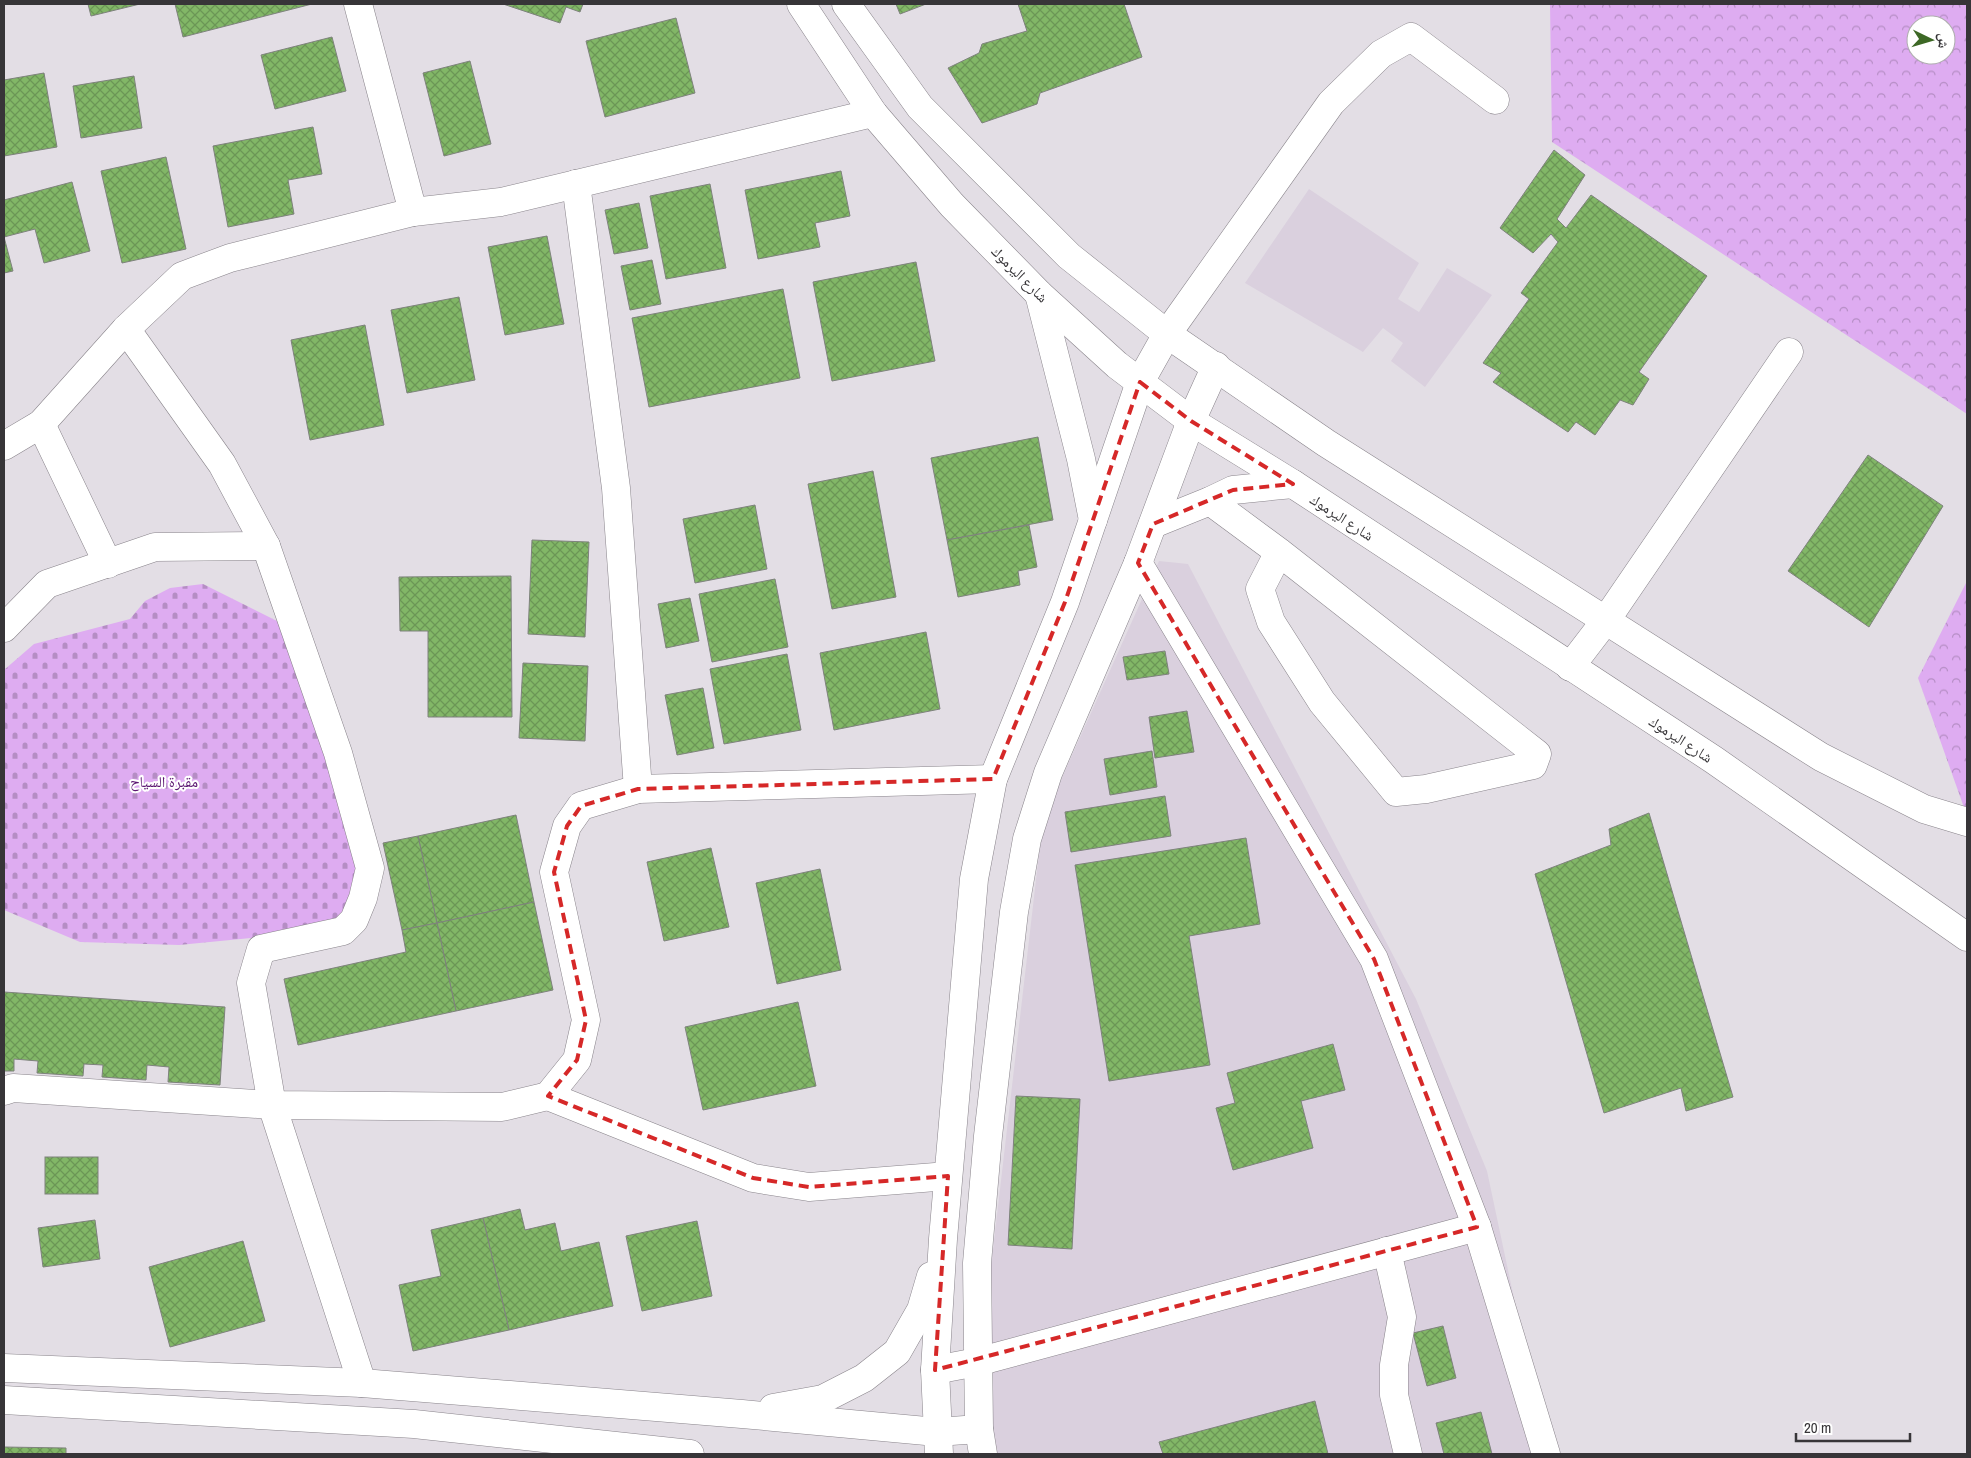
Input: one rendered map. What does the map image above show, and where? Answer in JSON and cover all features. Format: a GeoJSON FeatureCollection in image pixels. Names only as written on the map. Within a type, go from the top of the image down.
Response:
{"type":"FeatureCollection","features":[{"type":"Feature","properties":{"kind":"street"},"geometry":{"type":"LineString","coordinates":[[358,4],[413,212]]}},
{"type":"Feature","properties":{"kind":"street","name":"شارع اليرموك"},"geometry":{"type":"LineString","coordinates":[[802,4],[873,113],[952,204],[1039,294],[1117,365],[1191,421],[1293,484],[1570,668],[1714,760],[1967,937]]}},
{"type":"Feature","properties":{"kind":"street"},"geometry":{"type":"LineString","coordinates":[[846,4],[920,107],[1069,256],[1167,334],[1326,443],[1821,757],[1924,809],[1967,822]]}},
{"type":"Feature","properties":{"kind":"street"},"geometry":{"type":"LineString","coordinates":[[938,1443],[935,1370],[948,1176],[974,879],[993,779],[1066,602],[1140,382],[1167,334],[1331,103],[1381,54],[1411,37],[1495,100]]}},
{"type":"Feature","properties":{"kind":"street"},"geometry":{"type":"LineString","coordinates":[[4,446],[40,424],[126,329],[182,276],[230,258],[413,212],[501,202],[873,113]]}},
{"type":"Feature","properties":{"kind":"street"},"geometry":{"type":"LineString","coordinates":[[576,184],[616,488],[638,789]]}},
{"type":"Feature","properties":{"kind":"street"},"geometry":{"type":"LineString","coordinates":[[1039,294],[1081,459],[1093,520]]}},
{"type":"Feature","properties":{"kind":"street"},"geometry":{"type":"LineString","coordinates":[[126,329],[222,464],[266,546],[338,753],[370,868],[354,920],[343,931],[261,950],[252,983],[272,1105],[362,1383]]}},
{"type":"Feature","properties":{"kind":"street"},"geometry":{"type":"LineString","coordinates":[[1570,668],[1606,620],[1789,352]]}},
{"type":"Feature","properties":{"kind":"street"},"geometry":{"type":"LineString","coordinates":[[4,1368],[362,1383],[742,1414],[938,1443],[981,1442],[977,1264],[988,1136],[1014,912],[1027,839],[1048,773],[1138,564],[1191,421],[1216,366]]}},
{"type":"Feature","properties":{"kind":"street"},"geometry":{"type":"LineString","coordinates":[[40,424],[108,564]]}},
{"type":"Feature","properties":{"kind":"street"},"geometry":{"type":"LineString","coordinates":[[1153,524],[1210,502],[1233,490],[1293,484]]}},
{"type":"Feature","properties":{"kind":"street"},"geometry":{"type":"LineString","coordinates":[[1210,502],[1279,552],[1537,754],[1533,764],[1426,789],[1396,792],[1322,702],[1271,622],[1260,589],[1279,552]]}},
{"type":"Feature","properties":{"kind":"street"},"geometry":{"type":"LineString","coordinates":[[4,628],[47,584],[155,547],[266,546]]}},
{"type":"Feature","properties":{"kind":"street"},"geometry":{"type":"LineString","coordinates":[[1138,564],[1374,959],[1477,1227],[1546,1454]]}},
{"type":"Feature","properties":{"kind":"street"},"geometry":{"type":"LineString","coordinates":[[548,1096],[577,1060],[586,1020],[554,872],[567,826],[581,806],[638,789],[993,779]]}},
{"type":"Feature","properties":{"kind":"street"},"geometry":{"type":"LineString","coordinates":[[4,1091],[13,1088],[272,1105],[502,1107],[548,1096],[753,1178],[809,1187],[948,1176]]}},
{"type":"Feature","properties":{"kind":"street"},"geometry":{"type":"LineString","coordinates":[[935,1370],[978,1362],[1477,1227]]}},
{"type":"Feature","properties":{"kind":"street"},"geometry":{"type":"LineString","coordinates":[[742,1414],[822,1399],[864,1378],[897,1352],[921,1310],[943,1239]]}},
{"type":"Feature","properties":{"kind":"street"},"geometry":{"type":"LineString","coordinates":[[1387,1251],[1402,1317],[1394,1364],[1394,1396],[1408,1454]]}},
{"type":"Feature","properties":{"kind":"street"},"geometry":{"type":"LineString","coordinates":[[4,1400],[414,1424],[690,1454]]}},
{"type":"Feature","properties":{"kind":"highlighted area"},"geometry":{"type":"Polygon","coordinates":[[[1140,382],[1191,421],[1293,484],[1233,490],[1153,524],[1138,563],[1374,959],[1477,1227],[935,1370],[948,1176],[809,1187],[753,1178],[548,1096],[577,1060],[586,1020],[554,872],[567,826],[581,806],[638,789],[993,779],[1065,602],[1140,382]]]}},
{"type":"Feature","properties":{"kind":"shaded area"},"geometry":{"type":"Polygon","coordinates":[[[1309,189],[1419,263],[1398,299],[1419,312],[1447,268],[1492,295],[1425,387],[1391,361],[1403,343],[1383,328],[1363,352],[1245,283],[1309,189]]]}},
{"type":"Feature","properties":{"kind":"shaded area"},"geometry":{"type":"Polygon","coordinates":[[[1159,561],[1188,564],[1416,999],[1487,1171],[1547,1454],[996,1454],[984,1327],[1043,820],[1159,561]]]}},
{"type":"Feature","properties":{"kind":"green space"},"geometry":{"type":"Polygon","coordinates":[[[1550,4],[1967,4],[1967,414],[1552,142],[1550,4]]]}},
{"type":"Feature","properties":{"kind":"green space"},"geometry":{"type":"Polygon","coordinates":[[[1967,581],[1967,816],[1918,678],[1967,581]]]}},
{"type":"Feature","properties":{"kind":"green space","name":"مقبرة السياح"},"geometry":{"type":"Polygon","coordinates":[[[203,584],[279,622],[359,846],[352,928],[179,945],[80,942],[4,910],[4,670],[34,644],[130,619],[145,601],[170,588],[203,584]]]}},
{"type":"Feature","properties":{"kind":"building"},"geometry":{"type":"Polygon","coordinates":[[[88,4],[140,4],[91,16],[88,4]]]}},
{"type":"Feature","properties":{"kind":"building"},"geometry":{"type":"Polygon","coordinates":[[[175,4],[312,4],[183,37],[175,4]]]}},
{"type":"Feature","properties":{"kind":"building"},"geometry":{"type":"Polygon","coordinates":[[[503,4],[583,4],[580,12],[566,7],[560,23],[503,4]]]}},
{"type":"Feature","properties":{"kind":"building"},"geometry":{"type":"Polygon","coordinates":[[[896,4],[926,4],[900,14],[896,4]]]}},
{"type":"Feature","properties":{"kind":"building"},"geometry":{"type":"Polygon","coordinates":[[[1018,4],[1124,4],[1142,57],[1040,93],[1037,104],[982,123],[948,68],[979,53],[982,44],[1027,31],[1018,4]]]}},
{"type":"Feature","properties":{"kind":"building"},"geometry":{"type":"Polygon","coordinates":[[[676,18],[695,93],[605,117],[586,41],[676,18]]]}},
{"type":"Feature","properties":{"kind":"building"},"geometry":{"type":"Polygon","coordinates":[[[332,37],[346,91],[275,109],[261,55],[332,37]]]}},
{"type":"Feature","properties":{"kind":"building"},"geometry":{"type":"Polygon","coordinates":[[[470,61],[491,144],[444,156],[423,73],[470,61]]]}},
{"type":"Feature","properties":{"kind":"building"},"geometry":{"type":"Polygon","coordinates":[[[44,73],[57,147],[4,156],[4,80],[44,73]]]}},
{"type":"Feature","properties":{"kind":"building"},"geometry":{"type":"Polygon","coordinates":[[[134,76],[142,128],[81,138],[73,86],[134,76]]]}},
{"type":"Feature","properties":{"kind":"building"},"geometry":{"type":"Polygon","coordinates":[[[313,127],[322,174],[288,180],[294,214],[228,227],[213,146],[313,127]]]}},
{"type":"Feature","properties":{"kind":"building"},"geometry":{"type":"Polygon","coordinates":[[[1554,150],[1585,175],[1557,219],[1566,228],[1591,195],[1707,276],[1639,372],[1649,379],[1633,405],[1620,400],[1595,435],[1576,422],[1568,432],[1493,382],[1501,373],[1483,363],[1529,299],[1521,293],[1558,242],[1551,234],[1533,253],[1500,228],[1554,150]]]}},
{"type":"Feature","properties":{"kind":"building"},"geometry":{"type":"Polygon","coordinates":[[[166,157],[186,249],[122,263],[101,171],[166,157]]]}},
{"type":"Feature","properties":{"kind":"building"},"geometry":{"type":"Polygon","coordinates":[[[841,171],[850,216],[815,223],[820,247],[758,259],[745,190],[841,171]]]}},
{"type":"Feature","properties":{"kind":"building"},"geometry":{"type":"Polygon","coordinates":[[[72,182],[90,251],[44,263],[35,229],[4,237],[4,200],[72,182]]]}},
{"type":"Feature","properties":{"kind":"building"},"geometry":{"type":"Polygon","coordinates":[[[710,184],[726,268],[666,279],[650,196],[710,184]]]}},
{"type":"Feature","properties":{"kind":"building"},"geometry":{"type":"Polygon","coordinates":[[[639,203],[648,248],[614,254],[605,210],[639,203]]]}},
{"type":"Feature","properties":{"kind":"building"},"geometry":{"type":"Polygon","coordinates":[[[547,236],[564,324],[505,335],[488,247],[547,236]]]}},
{"type":"Feature","properties":{"kind":"building"},"geometry":{"type":"Polygon","coordinates":[[[4,237],[13,271],[4,273],[4,237]]]}},
{"type":"Feature","properties":{"kind":"building"},"geometry":{"type":"Polygon","coordinates":[[[652,260],[661,304],[630,310],[621,266],[652,260]]]}},
{"type":"Feature","properties":{"kind":"building"},"geometry":{"type":"Polygon","coordinates":[[[916,262],[935,361],[832,381],[813,282],[916,262]]]}},
{"type":"Feature","properties":{"kind":"building"},"geometry":{"type":"Polygon","coordinates":[[[783,289],[800,378],[649,407],[632,318],[783,289]]]}},
{"type":"Feature","properties":{"kind":"building"},"geometry":{"type":"Polygon","coordinates":[[[459,297],[475,380],[407,393],[391,310],[459,297]]]}},
{"type":"Feature","properties":{"kind":"building"},"geometry":{"type":"Polygon","coordinates":[[[365,325],[384,425],[310,440],[291,340],[365,325]]]}},
{"type":"Feature","properties":{"kind":"building"},"geometry":{"type":"Polygon","coordinates":[[[1038,437],[1053,520],[947,540],[931,458],[1038,437]]]}},
{"type":"Feature","properties":{"kind":"building"},"geometry":{"type":"Polygon","coordinates":[[[1868,455],[1943,506],[1869,627],[1788,571],[1868,455]]]}},
{"type":"Feature","properties":{"kind":"building"},"geometry":{"type":"Polygon","coordinates":[[[873,471],[896,597],[832,609],[808,484],[873,471]]]}},
{"type":"Feature","properties":{"kind":"building"},"geometry":{"type":"Polygon","coordinates":[[[755,505],[767,569],[695,583],[683,519],[755,505]]]}},
{"type":"Feature","properties":{"kind":"building"},"geometry":{"type":"Polygon","coordinates":[[[1029,525],[1037,567],[1018,571],[1020,585],[958,597],[947,540],[1029,525]]]}},
{"type":"Feature","properties":{"kind":"building"},"geometry":{"type":"Polygon","coordinates":[[[532,540],[589,542],[585,637],[528,634],[532,540]]]}},
{"type":"Feature","properties":{"kind":"building"},"geometry":{"type":"Polygon","coordinates":[[[511,576],[512,717],[428,717],[428,631],[400,631],[399,577],[511,576]]]}},
{"type":"Feature","properties":{"kind":"building"},"geometry":{"type":"Polygon","coordinates":[[[775,579],[788,647],[712,662],[699,594],[775,579]]]}},
{"type":"Feature","properties":{"kind":"building"},"geometry":{"type":"Polygon","coordinates":[[[690,598],[699,641],[666,648],[658,604],[690,598]]]}},
{"type":"Feature","properties":{"kind":"building"},"geometry":{"type":"Polygon","coordinates":[[[926,632],[940,709],[834,730],[820,653],[926,632]]]}},
{"type":"Feature","properties":{"kind":"building"},"geometry":{"type":"Polygon","coordinates":[[[1165,651],[1169,674],[1127,680],[1123,657],[1165,651]]]}},
{"type":"Feature","properties":{"kind":"building"},"geometry":{"type":"Polygon","coordinates":[[[787,654],[801,730],[724,744],[710,669],[787,654]]]}},
{"type":"Feature","properties":{"kind":"building"},"geometry":{"type":"Polygon","coordinates":[[[523,663],[588,666],[585,741],[519,738],[523,663]]]}},
{"type":"Feature","properties":{"kind":"building"},"geometry":{"type":"Polygon","coordinates":[[[703,688],[714,748],[677,755],[665,695],[703,688]]]}},
{"type":"Feature","properties":{"kind":"building"},"geometry":{"type":"Polygon","coordinates":[[[1187,711],[1194,752],[1155,758],[1149,717],[1187,711]]]}},
{"type":"Feature","properties":{"kind":"building"},"geometry":{"type":"Polygon","coordinates":[[[1152,751],[1157,787],[1110,795],[1104,759],[1152,751]]]}},
{"type":"Feature","properties":{"kind":"building"},"geometry":{"type":"Polygon","coordinates":[[[1165,796],[1171,836],[1071,852],[1065,812],[1165,796]]]}},
{"type":"Feature","properties":{"kind":"building"},"geometry":{"type":"Polygon","coordinates":[[[1649,813],[1733,1097],[1686,1111],[1681,1088],[1604,1113],[1535,874],[1611,845],[1609,829],[1649,813]]]}},
{"type":"Feature","properties":{"kind":"building"},"geometry":{"type":"Polygon","coordinates":[[[516,815],[534,902],[437,923],[418,836],[516,815]]]}},
{"type":"Feature","properties":{"kind":"building"},"geometry":{"type":"Polygon","coordinates":[[[418,836],[437,923],[402,930],[383,843],[418,836]]]}},
{"type":"Feature","properties":{"kind":"building"},"geometry":{"type":"Polygon","coordinates":[[[1246,838],[1260,924],[1189,936],[1210,1065],[1109,1081],[1075,865],[1246,838]]]}},
{"type":"Feature","properties":{"kind":"building"},"geometry":{"type":"Polygon","coordinates":[[[711,848],[729,927],[664,941],[647,862],[711,848]]]}},
{"type":"Feature","properties":{"kind":"building"},"geometry":{"type":"Polygon","coordinates":[[[820,869],[841,970],[777,984],[756,883],[820,869]]]}},
{"type":"Feature","properties":{"kind":"building"},"geometry":{"type":"Polygon","coordinates":[[[534,902],[553,990],[456,1011],[437,923],[534,902]]]}},
{"type":"Feature","properties":{"kind":"building"},"geometry":{"type":"Polygon","coordinates":[[[437,923],[456,1011],[298,1045],[284,979],[406,952],[402,930],[437,923]]]}},
{"type":"Feature","properties":{"kind":"building"},"geometry":{"type":"Polygon","coordinates":[[[4,992],[225,1007],[220,1085],[168,1082],[169,1067],[147,1065],[146,1080],[102,1077],[103,1065],[84,1064],[83,1076],[37,1073],[38,1061],[14,1059],[14,1071],[4,1071],[4,992]]]}},
{"type":"Feature","properties":{"kind":"building"},"geometry":{"type":"Polygon","coordinates":[[[798,1002],[816,1086],[703,1110],[685,1027],[798,1002]]]}},
{"type":"Feature","properties":{"kind":"building"},"geometry":{"type":"Polygon","coordinates":[[[1333,1044],[1345,1090],[1301,1101],[1313,1148],[1233,1170],[1216,1108],[1235,1103],[1227,1073],[1333,1044]]]}},
{"type":"Feature","properties":{"kind":"building"},"geometry":{"type":"Polygon","coordinates":[[[1016,1096],[1080,1099],[1072,1249],[1008,1245],[1016,1096]]]}},
{"type":"Feature","properties":{"kind":"building"},"geometry":{"type":"Polygon","coordinates":[[[45,1157],[98,1157],[98,1194],[45,1194],[45,1157]]]}},
{"type":"Feature","properties":{"kind":"building"},"geometry":{"type":"Polygon","coordinates":[[[520,1209],[525,1230],[555,1223],[561,1251],[599,1242],[613,1306],[509,1330],[483,1218],[520,1209]]]}},
{"type":"Feature","properties":{"kind":"building"},"geometry":{"type":"Polygon","coordinates":[[[483,1218],[509,1330],[413,1351],[399,1285],[441,1276],[431,1230],[483,1218]]]}},
{"type":"Feature","properties":{"kind":"building"},"geometry":{"type":"Polygon","coordinates":[[[95,1220],[100,1259],[43,1267],[38,1228],[95,1220]]]}},
{"type":"Feature","properties":{"kind":"building"},"geometry":{"type":"Polygon","coordinates":[[[697,1221],[712,1296],[642,1311],[626,1236],[697,1221]]]}},
{"type":"Feature","properties":{"kind":"building"},"geometry":{"type":"Polygon","coordinates":[[[243,1241],[265,1321],[170,1347],[149,1267],[243,1241]]]}},
{"type":"Feature","properties":{"kind":"building"},"geometry":{"type":"Polygon","coordinates":[[[1443,1326],[1456,1378],[1427,1386],[1413,1333],[1443,1326]]]}},
{"type":"Feature","properties":{"kind":"building"},"geometry":{"type":"Polygon","coordinates":[[[1315,1401],[1328,1454],[1163,1454],[1159,1442],[1315,1401]]]}},
{"type":"Feature","properties":{"kind":"building"},"geometry":{"type":"Polygon","coordinates":[[[1481,1412],[1492,1454],[1444,1454],[1436,1423],[1481,1412]]]}},
{"type":"Feature","properties":{"kind":"building"},"geometry":{"type":"Polygon","coordinates":[[[4,1447],[66,1448],[66,1454],[4,1454],[4,1447]]]}}]}
